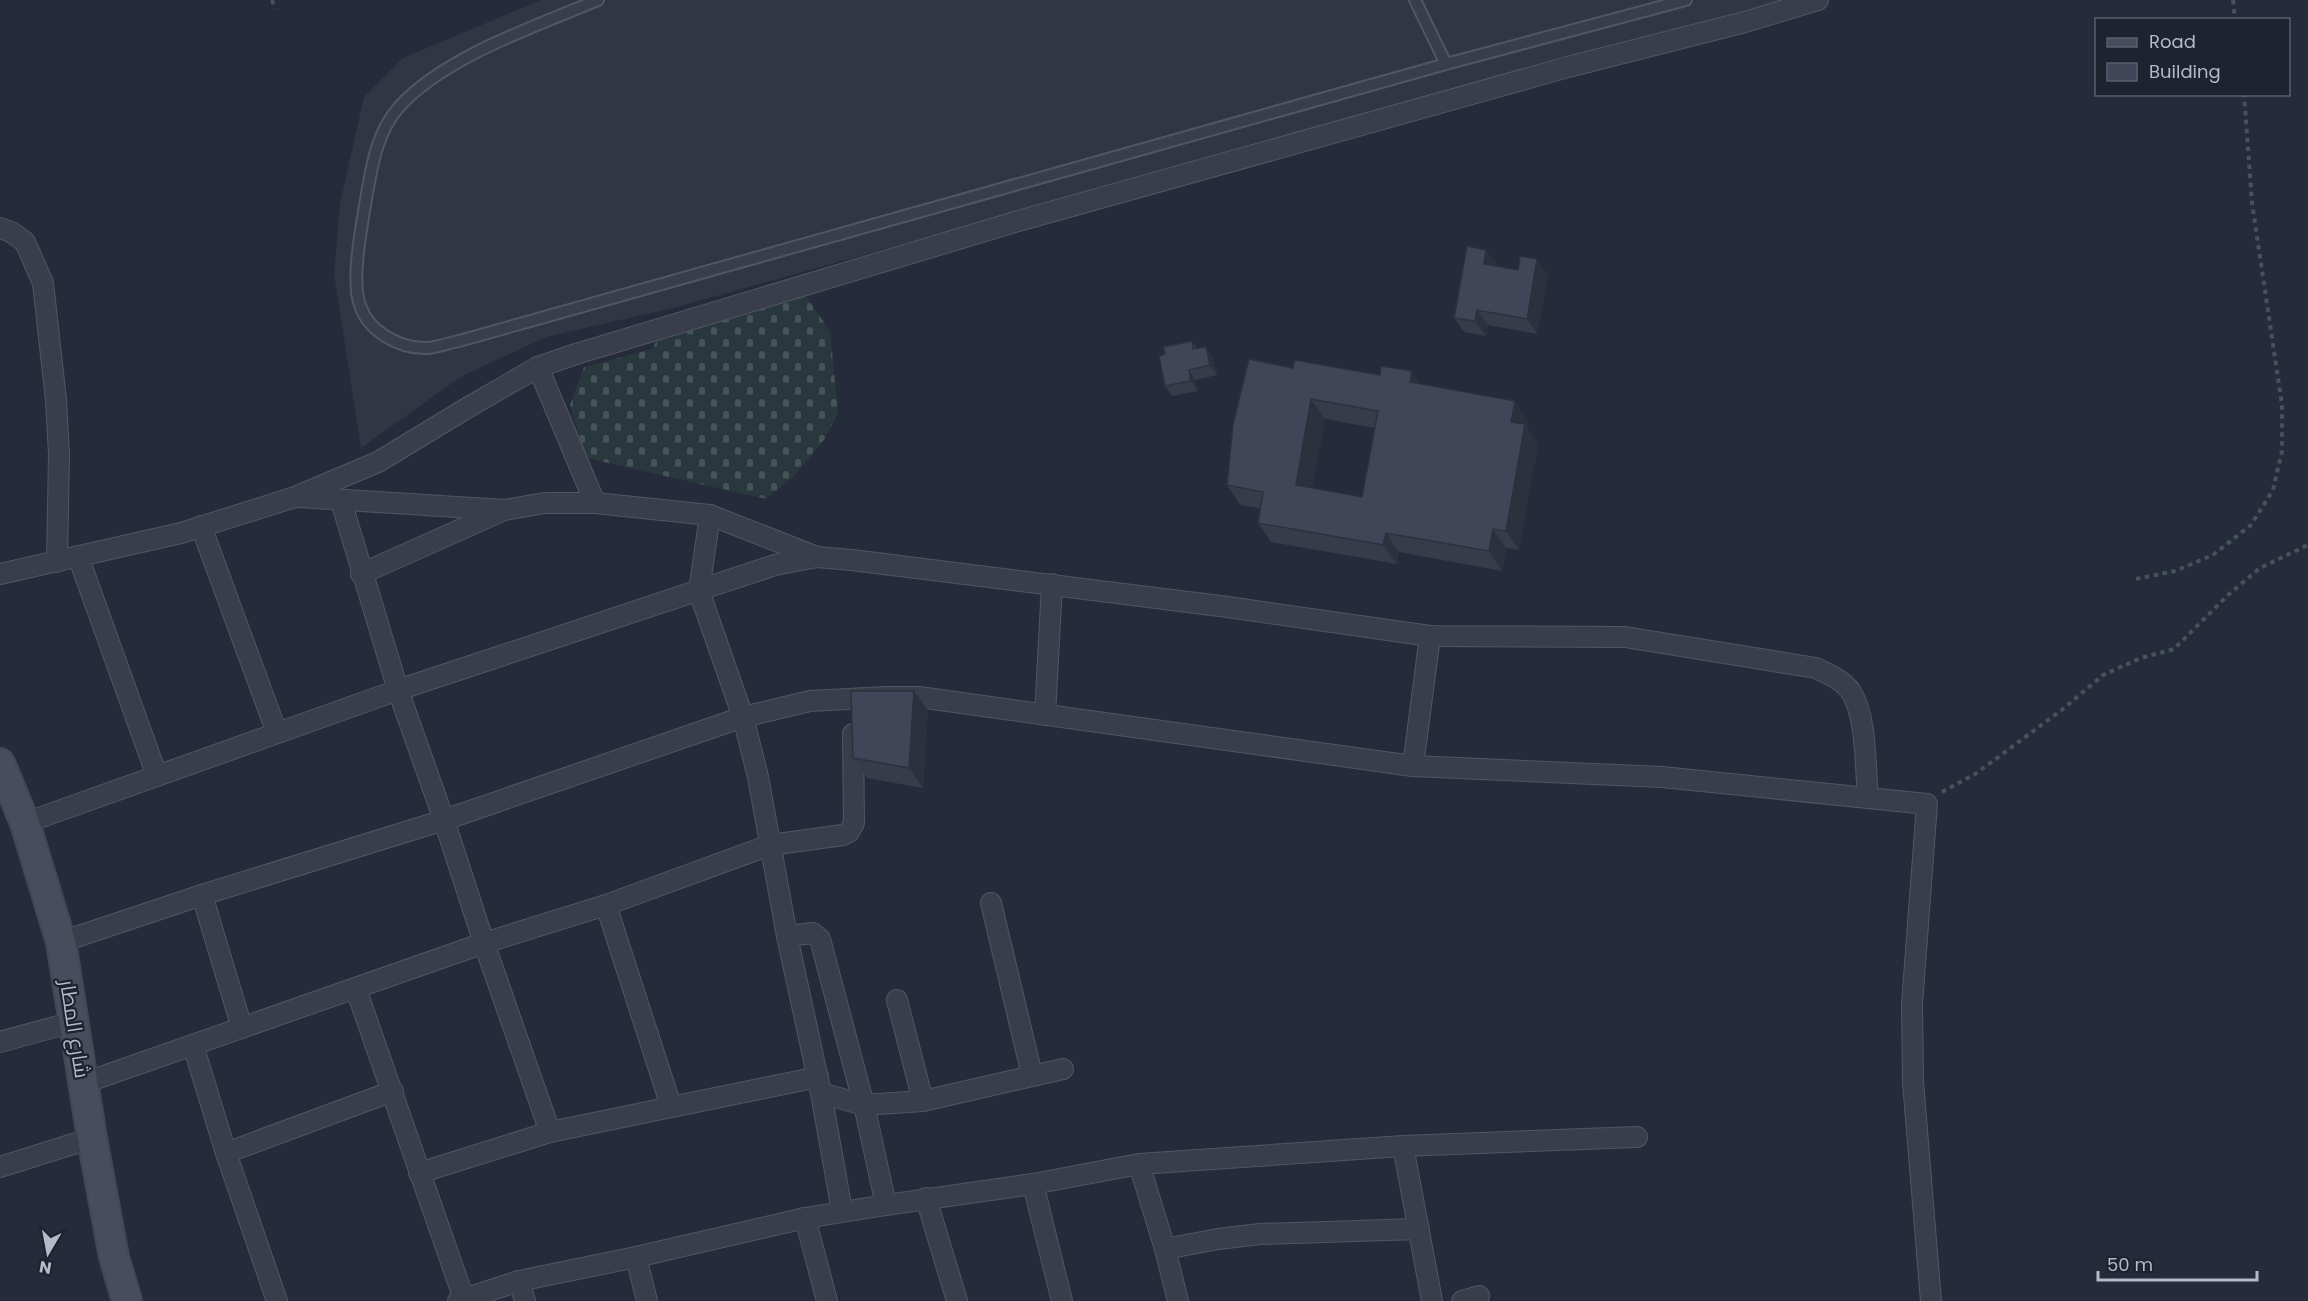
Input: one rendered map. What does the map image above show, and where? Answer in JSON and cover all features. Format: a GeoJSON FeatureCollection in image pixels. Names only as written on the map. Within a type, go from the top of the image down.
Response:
{"type":"FeatureCollection","features":[{"type":"Feature","properties":{"kind":"street"},"geometry":{"type":"LineString","coordinates":[[0,574],[201,526],[295,497],[378,462],[538,367],[598,347],[1016,222],[1568,67],[1745,22],[1818,0]]}},
{"type":"Feature","properties":{"kind":"street"},"geometry":{"type":"LineString","coordinates":[[0,228],[11,232],[25,242],[43,283],[56,400],[59,454],[57,562]]}},
{"type":"Feature","properties":{"kind":"street"},"geometry":{"type":"LineString","coordinates":[[538,367],[595,503]]}},
{"type":"Feature","properties":{"kind":"street"},"geometry":{"type":"LineString","coordinates":[[295,497],[504,510]]}},
{"type":"Feature","properties":{"kind":"street"},"geometry":{"type":"LineString","coordinates":[[341,501],[361,574],[398,690],[549,1132]]}},
{"type":"Feature","properties":{"kind":"street"},"geometry":{"type":"LineString","coordinates":[[361,574],[504,510],[545,503],[595,503],[710,515],[817,557],[1052,584],[1430,636],[1625,637],[1816,668],[1836,678],[1850,691],[1861,715],[1868,797]]}},
{"type":"Feature","properties":{"kind":"street"},"geometry":{"type":"LineString","coordinates":[[710,515],[699,591],[743,717],[758,777],[787,936],[820,1085],[842,1211]]}},
{"type":"Feature","properties":{"kind":"street"},"geometry":{"type":"LineString","coordinates":[[201,526],[277,733]]}},
{"type":"Feature","properties":{"kind":"street"},"geometry":{"type":"LineString","coordinates":[[78,556],[157,776]]}},
{"type":"Feature","properties":{"kind":"street"},"geometry":{"type":"LineString","coordinates":[[25,823],[398,690],[775,565],[817,557]]}},
{"type":"Feature","properties":{"kind":"street"},"geometry":{"type":"LineString","coordinates":[[1045,715],[1052,584]]}},
{"type":"Feature","properties":{"kind":"street"},"geometry":{"type":"LineString","coordinates":[[1413,766],[1430,636]]}},
{"type":"Feature","properties":{"kind":"street"},"geometry":{"type":"LineString","coordinates":[[61,942],[202,895],[444,820],[743,717],[810,701],[852,698],[919,698],[1413,766],[1662,777],[1927,804],[1912,1004],[1913,1082],[1931,1301]]}},
{"type":"Feature","properties":{"kind":"street"},"geometry":{"type":"LineString","coordinates":[[84,1083],[484,944],[606,905],[770,845],[843,835],[849,832],[854,823],[852,698]]}},
{"type":"Feature","properties":{"kind":"street","name":"شارع المطار"},"geometry":{"type":"LineString","coordinates":[[0,763],[25,823],[61,942],[92,1138],[114,1257],[127,1301]]}},
{"type":"Feature","properties":{"kind":"street"},"geometry":{"type":"LineString","coordinates":[[202,895],[242,1028]]}},
{"type":"Feature","properties":{"kind":"street"},"geometry":{"type":"LineString","coordinates":[[991,903],[1032,1075]]}},
{"type":"Feature","properties":{"kind":"street"},"geometry":{"type":"LineString","coordinates":[[606,905],[671,1106]]}},
{"type":"Feature","properties":{"kind":"street"},"geometry":{"type":"LineString","coordinates":[[787,936],[813,933],[820,939],[864,1106],[886,1204]]}},
{"type":"Feature","properties":{"kind":"street"},"geometry":{"type":"LineString","coordinates":[[356,989],[393,1091],[461,1300],[519,1281],[805,1218],[926,1198],[1033,1184],[1139,1164],[1402,1146],[1637,1137]]}},
{"type":"Feature","properties":{"kind":"street"},"geometry":{"type":"LineString","coordinates":[[897,1000],[923,1101]]}},
{"type":"Feature","properties":{"kind":"street"},"geometry":{"type":"LineString","coordinates":[[0,1042],[74,1022]]}},
{"type":"Feature","properties":{"kind":"street"},"geometry":{"type":"LineString","coordinates":[[193,1045],[226,1153],[278,1301]]}},
{"type":"Feature","properties":{"kind":"street"},"geometry":{"type":"LineString","coordinates":[[419,1173],[549,1132],[671,1106],[820,1085],[864,1106],[923,1101],[1063,1069]]}},
{"type":"Feature","properties":{"kind":"street"},"geometry":{"type":"LineString","coordinates":[[226,1153],[393,1091]]}},
{"type":"Feature","properties":{"kind":"street"},"geometry":{"type":"LineString","coordinates":[[0,1167],[92,1138]]}},
{"type":"Feature","properties":{"kind":"street"},"geometry":{"type":"LineString","coordinates":[[1402,1146],[1432,1301]]}},
{"type":"Feature","properties":{"kind":"street"},"geometry":{"type":"LineString","coordinates":[[1139,1164],[1178,1301]]}},
{"type":"Feature","properties":{"kind":"street"},"geometry":{"type":"LineString","coordinates":[[1033,1184],[1062,1301]]}},
{"type":"Feature","properties":{"kind":"street"},"geometry":{"type":"LineString","coordinates":[[926,1198],[957,1301]]}},
{"type":"Feature","properties":{"kind":"street"},"geometry":{"type":"LineString","coordinates":[[805,1218],[827,1301]]}},
{"type":"Feature","properties":{"kind":"street"},"geometry":{"type":"LineString","coordinates":[[1165,1249],[1260,1234],[1419,1228]]}},
{"type":"Feature","properties":{"kind":"street"},"geometry":{"type":"LineString","coordinates":[[636,1257],[647,1301]]}},
{"type":"Feature","properties":{"kind":"street"},"geometry":{"type":"LineString","coordinates":[[519,1281],[525,1301]]}},
{"type":"Feature","properties":{"kind":"lane"},"geometry":{"type":"LineString","coordinates":[[598,0],[506,39],[442,71],[417,88],[391,118],[381,136],[372,164],[356,276],[359,304],[374,329],[399,345],[428,348],[459,341],[1446,64],[1686,0]]}},
{"type":"Feature","properties":{"kind":"lane"},"geometry":{"type":"LineString","coordinates":[[1415,0],[1446,64]]}},
{"type":"Feature","properties":{"kind":"path"},"geometry":{"type":"LineString","coordinates":[[272,0],[275,9]]}},
{"type":"Feature","properties":{"kind":"path"},"geometry":{"type":"LineString","coordinates":[[2233,0],[2235,18]]}},
{"type":"Feature","properties":{"kind":"path"},"geometry":{"type":"LineString","coordinates":[[2136,579],[2175,571],[2213,555],[2251,525],[2273,490],[2282,451],[2282,405],[2252,203],[2244,96]]}},
{"type":"Feature","properties":{"kind":"path"},"geometry":{"type":"LineString","coordinates":[[1927,804],[1947,788],[1975,774],[2063,709],[2103,675],[2141,658],[2174,650],[2229,595],[2260,568],[2308,545]]}},
{"type":"Feature","properties":{"kind":"shaded area"},"geometry":{"type":"Polygon","coordinates":[[[541,0],[1784,0],[673,308],[546,337],[462,376],[361,448],[334,274],[340,204],[364,97],[403,58],[541,0]]]}},
{"type":"Feature","properties":{"kind":"green space"},"geometry":{"type":"Polygon","coordinates":[[[803,292],[830,331],[838,413],[824,440],[793,477],[766,499],[586,458],[570,405],[584,367],[652,349],[661,333],[803,292]]]}},
{"type":"Feature","properties":{"kind":"building"},"geometry":{"type":"Polygon","coordinates":[[[1467,246],[1486,250],[1484,264],[1518,270],[1520,256],[1537,259],[1527,319],[1477,310],[1475,321],[1454,318],[1467,246]]]}},
{"type":"Feature","properties":{"kind":"building"},"geometry":{"type":"Polygon","coordinates":[[[1192,341],[1193,349],[1206,347],[1210,365],[1189,370],[1191,381],[1165,386],[1159,356],[1165,354],[1163,347],[1192,341]]]}},
{"type":"Feature","properties":{"kind":"building"},"geometry":{"type":"Polygon","coordinates":[[[1249,359],[1293,368],[1295,360],[1380,375],[1381,366],[1412,371],[1410,382],[1515,401],[1511,422],[1525,424],[1506,531],[1493,529],[1489,551],[1386,533],[1383,545],[1258,523],[1263,492],[1227,485],[1233,424],[1249,359]],[[1311,399],[1296,485],[1362,497],[1378,411],[1311,399]]]}},
{"type":"Feature","properties":{"kind":"building"},"geometry":{"type":"Polygon","coordinates":[[[851,691],[914,691],[909,768],[853,758],[851,691]]]}}]}
